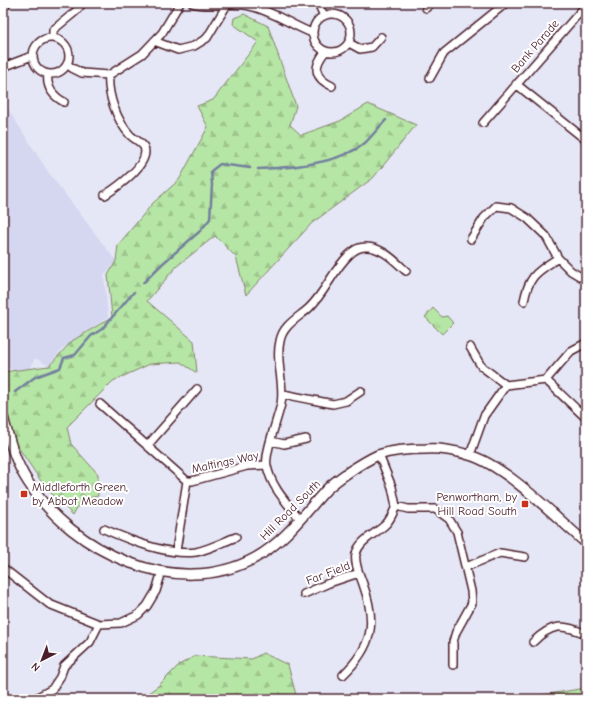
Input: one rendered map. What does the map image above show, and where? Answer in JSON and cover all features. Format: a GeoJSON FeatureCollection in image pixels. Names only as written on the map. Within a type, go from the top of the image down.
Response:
{"type":"FeatureCollection","features":[{"type":"Feature","properties":{"kind":"street"},"geometry":{"type":"LineString","coordinates":[[3,6],[6,3]]}},
{"type":"Feature","properties":{"kind":"street"},"geometry":{"type":"LineString","coordinates":[[53,38],[53,30],[75,12],[83,3]]}},
{"type":"Feature","properties":{"kind":"street"},"geometry":{"type":"LineString","coordinates":[[67,64],[82,72],[109,75],[142,54],[162,33],[180,3]]}},
{"type":"Feature","properties":{"kind":"street"},"geometry":{"type":"LineString","coordinates":[[192,3],[198,5],[228,3],[251,6],[276,15],[312,33]]}},
{"type":"Feature","properties":{"kind":"street"},"geometry":{"type":"LineString","coordinates":[[154,41],[178,50],[194,46],[207,38],[228,3]]}},
{"type":"Feature","properties":{"kind":"street"},"geometry":{"type":"LineString","coordinates":[[318,3],[324,16]]}},
{"type":"Feature","properties":{"kind":"street"},"geometry":{"type":"LineString","coordinates":[[430,78],[444,53],[506,3]]}},
{"type":"Feature","properties":{"kind":"street","name":"Bank Parade"},"geometry":{"type":"LineString","coordinates":[[483,123],[585,8]]}},
{"type":"Feature","properties":{"kind":"street"},"geometry":{"type":"LineString","coordinates":[[336,14],[346,20],[351,31],[349,43],[341,51],[336,52],[325,52],[316,44],[312,33],[315,23],[324,16],[336,14]]}},
{"type":"Feature","properties":{"kind":"street"},"geometry":{"type":"LineString","coordinates":[[349,43],[360,49],[372,47],[381,37]]}},
{"type":"Feature","properties":{"kind":"street"},"geometry":{"type":"LineString","coordinates":[[53,38],[63,43],[66,47],[69,58],[67,64],[60,72],[48,74],[39,70],[35,66],[32,56],[36,45],[41,41],[53,38]]}},
{"type":"Feature","properties":{"kind":"street"},"geometry":{"type":"LineString","coordinates":[[325,52],[318,61],[316,70],[318,76],[324,83],[332,86]]}},
{"type":"Feature","properties":{"kind":"street"},"geometry":{"type":"LineString","coordinates":[[3,67],[32,56]]}},
{"type":"Feature","properties":{"kind":"street"},"geometry":{"type":"LineString","coordinates":[[48,74],[47,83],[56,97],[64,102]]}},
{"type":"Feature","properties":{"kind":"street"},"geometry":{"type":"LineString","coordinates":[[105,195],[127,180],[139,165],[145,152],[144,146],[131,135],[118,115],[108,84],[109,75]]}},
{"type":"Feature","properties":{"kind":"street"},"geometry":{"type":"LineString","coordinates":[[516,84],[586,140]]}},
{"type":"Feature","properties":{"kind":"street"},"geometry":{"type":"LineString","coordinates":[[471,239],[484,218],[496,206],[511,208],[527,218],[546,236],[558,258],[571,271],[586,280]]}},
{"type":"Feature","properties":{"kind":"street"},"geometry":{"type":"LineString","coordinates":[[300,519],[281,496],[272,481],[266,465],[283,394],[277,354],[280,339],[287,325],[310,307],[348,256],[356,249],[366,247],[378,249],[390,256],[406,271]]}},
{"type":"Feature","properties":{"kind":"street"},"geometry":{"type":"LineString","coordinates":[[524,300],[527,284],[540,269],[558,258]]}},
{"type":"Feature","properties":{"kind":"street"},"geometry":{"type":"LineString","coordinates":[[470,347],[481,366],[506,385],[546,380],[571,351],[586,342]]}},
{"type":"Feature","properties":{"kind":"street"},"geometry":{"type":"LineString","coordinates":[[546,380],[586,418]]}},
{"type":"Feature","properties":{"kind":"street"},"geometry":{"type":"LineString","coordinates":[[470,455],[484,416],[506,385]]}},
{"type":"Feature","properties":{"kind":"street"},"geometry":{"type":"LineString","coordinates":[[147,446],[198,389]]}},
{"type":"Feature","properties":{"kind":"street"},"geometry":{"type":"LineString","coordinates":[[283,394],[333,404],[346,401],[361,391]]}},
{"type":"Feature","properties":{"kind":"street"},"geometry":{"type":"LineString","coordinates":[[100,404],[186,481]]}},
{"type":"Feature","properties":{"kind":"street","name":"Hill Road South"},"geometry":{"type":"LineString","coordinates":[[3,417],[14,454],[28,481],[45,505],[67,527],[91,545],[110,555],[131,563],[162,571],[198,574],[215,572],[239,565],[271,548],[328,488],[350,472],[379,455],[402,450],[428,448],[470,455],[491,465],[510,478],[586,543]]}},
{"type":"Feature","properties":{"kind":"street"},"geometry":{"type":"LineString","coordinates":[[271,441],[284,444],[306,440]]}},
{"type":"Feature","properties":{"kind":"street"},"geometry":{"type":"LineString","coordinates":[[379,455],[392,487],[396,506],[408,509],[434,509],[445,515],[457,532],[466,567],[472,604],[454,637],[453,665]]}},
{"type":"Feature","properties":{"kind":"street","name":"Maltings Way"},"geometry":{"type":"LineString","coordinates":[[176,551],[186,481],[192,481],[247,466],[266,465]]}},
{"type":"Feature","properties":{"kind":"street","name":"Far Field"},"geometry":{"type":"LineString","coordinates":[[343,675],[357,661],[364,650],[371,624],[371,606],[359,573],[356,559],[358,550],[362,543],[386,524],[392,516],[396,506]]}},
{"type":"Feature","properties":{"kind":"street"},"geometry":{"type":"LineString","coordinates":[[104,529],[130,541],[176,551],[195,552],[236,537]]}},
{"type":"Feature","properties":{"kind":"street"},"geometry":{"type":"LineString","coordinates":[[466,567],[500,553],[525,557]]}},
{"type":"Feature","properties":{"kind":"street"},"geometry":{"type":"LineString","coordinates":[[3,568],[49,604],[99,624],[121,623],[138,614],[147,606],[156,591],[162,571]]}},
{"type":"Feature","properties":{"kind":"street","name":"Far Field"},"geometry":{"type":"LineString","coordinates":[[304,594],[329,583],[359,573]]}},
{"type":"Feature","properties":{"kind":"street"},"geometry":{"type":"LineString","coordinates":[[34,699],[52,689],[60,677],[64,666],[90,642],[99,624]]}},
{"type":"Feature","properties":{"kind":"street"},"geometry":{"type":"LineString","coordinates":[[534,642],[547,629],[561,626],[586,634]]}},
{"type":"Feature","properties":{"kind":"shaded area"},"geometry":{"type":"Polygon","coordinates":[[[6,106],[49,173],[116,261],[104,275],[108,317],[62,349],[49,366],[35,358],[30,369],[15,371],[7,367],[3,361],[3,110],[6,106]]]}},
{"type":"Feature","properties":{"kind":"green space"},"geometry":{"type":"Polygon","coordinates":[[[244,14],[268,26],[296,106],[290,125],[301,135],[340,121],[368,104],[416,125],[373,178],[312,223],[246,295],[236,257],[215,236],[177,266],[147,301],[194,341],[197,373],[180,362],[150,364],[113,381],[67,427],[71,444],[98,474],[98,496],[81,500],[73,515],[45,487],[16,444],[3,408],[3,372],[49,366],[72,341],[112,317],[108,275],[116,261],[118,245],[153,203],[179,180],[208,127],[197,106],[213,100],[258,42],[233,24],[234,18],[244,14]]]}},
{"type":"Feature","properties":{"kind":"green space"},"geometry":{"type":"Polygon","coordinates":[[[433,308],[442,317],[447,316],[453,323],[442,334],[425,317],[433,308]]]}},
{"type":"Feature","properties":{"kind":"green space"},"geometry":{"type":"Polygon","coordinates":[[[263,653],[288,665],[297,699],[140,699],[158,686],[179,665],[195,656],[252,659],[263,653]]]}},
{"type":"Feature","properties":{"kind":"green space"},"geometry":{"type":"Polygon","coordinates":[[[586,688],[586,699],[518,699],[586,688]]]}},
{"type":"Feature","properties":{"kind":"waterway"},"geometry":{"type":"LineString","coordinates":[[258,169],[314,164],[342,156],[365,143],[386,120]]}},
{"type":"Feature","properties":{"kind":"waterway"},"geometry":{"type":"LineString","coordinates":[[143,283],[162,264],[199,232],[210,219],[212,185],[211,171],[220,164],[250,168]]}},
{"type":"Feature","properties":{"kind":"waterway"},"geometry":{"type":"LineString","coordinates":[[15,392],[35,377],[60,368],[64,358],[75,355],[91,336],[102,329],[134,292]]}},
{"type":"Feature","properties":{"kind":"place","name":"Middleforth Green, by Abbot Meadow"},"geometry":{"type":"Point","coordinates":[24,494]}},
{"type":"Feature","properties":{"kind":"place","name":"Penwortham, by Hill Road South"},"geometry":{"type":"Point","coordinates":[525,504]}}]}
